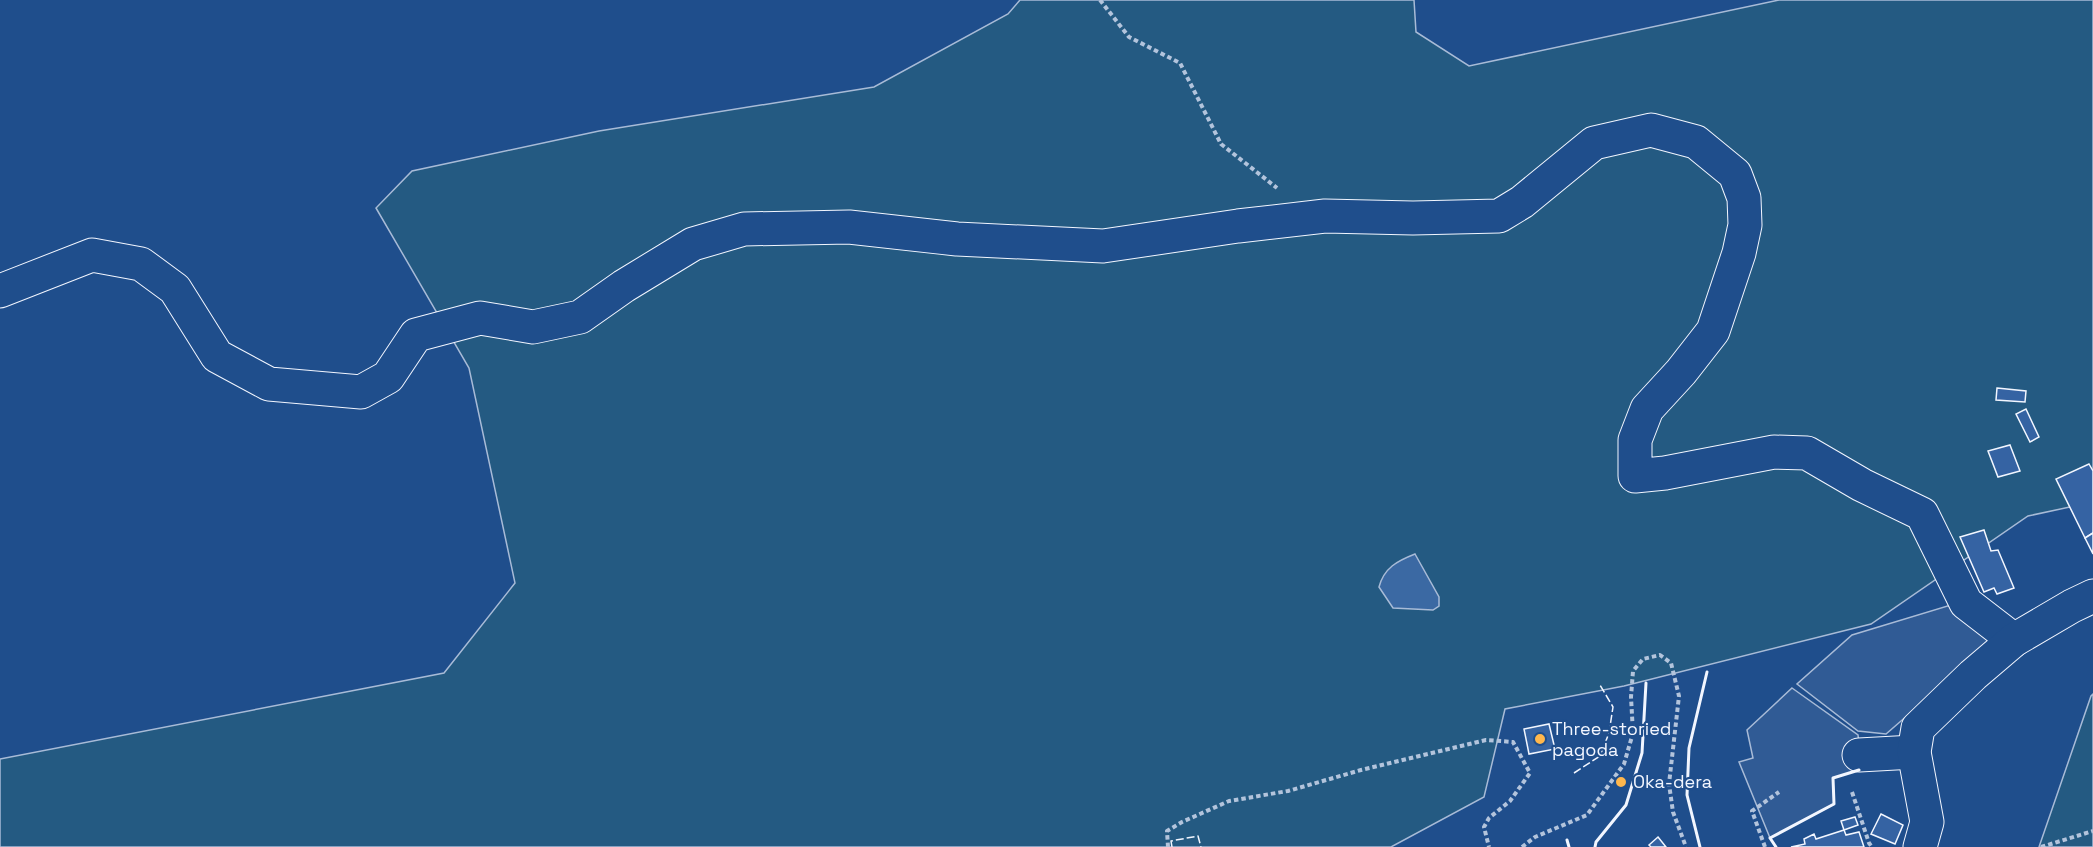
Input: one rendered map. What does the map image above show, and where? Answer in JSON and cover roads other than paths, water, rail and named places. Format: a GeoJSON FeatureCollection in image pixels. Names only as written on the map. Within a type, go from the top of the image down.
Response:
{"type":"FeatureCollection","features":[{"type":"Feature","properties":{"kind":"street"},"geometry":{"type":"LineString","coordinates":[[0,291],[92,255],[141,264],[176,289],[217,356],[269,384],[361,392],[388,376],[416,335],[480,318],[533,327],[580,317],[624,286],[693,244],[744,229],[849,227],[980,241],[1103,246],[1325,216],[1413,218],[1499,216],[1522,202],[1594,143],[1651,130],[1696,142],[1735,174],[1744,198],[1745,225],[1739,253],[1713,331],[1681,372],[1647,409],[1635,440],[1635,476],[1665,473],[1774,452],[1807,453],[1862,485],[1922,514],[1966,603],[2014,640]]}},
{"type":"Feature","properties":{"kind":"street"},"geometry":{"type":"LineString","coordinates":[[1920,847],[1927,822],[1914,752],[1918,728],[1973,675],[2014,640],[2093,596]]}},
{"type":"Feature","properties":{"kind":"street"},"geometry":{"type":"LineString","coordinates":[[1859,755],[1914,752]]}},
{"type":"Feature","properties":{"kind":"place","name":"Three-storied pagoda"},"geometry":{"type":"Point","coordinates":[1540,739]}},
{"type":"Feature","properties":{"kind":"place","name":"Oka-dera"},"geometry":{"type":"Point","coordinates":[1621,782]}}]}
